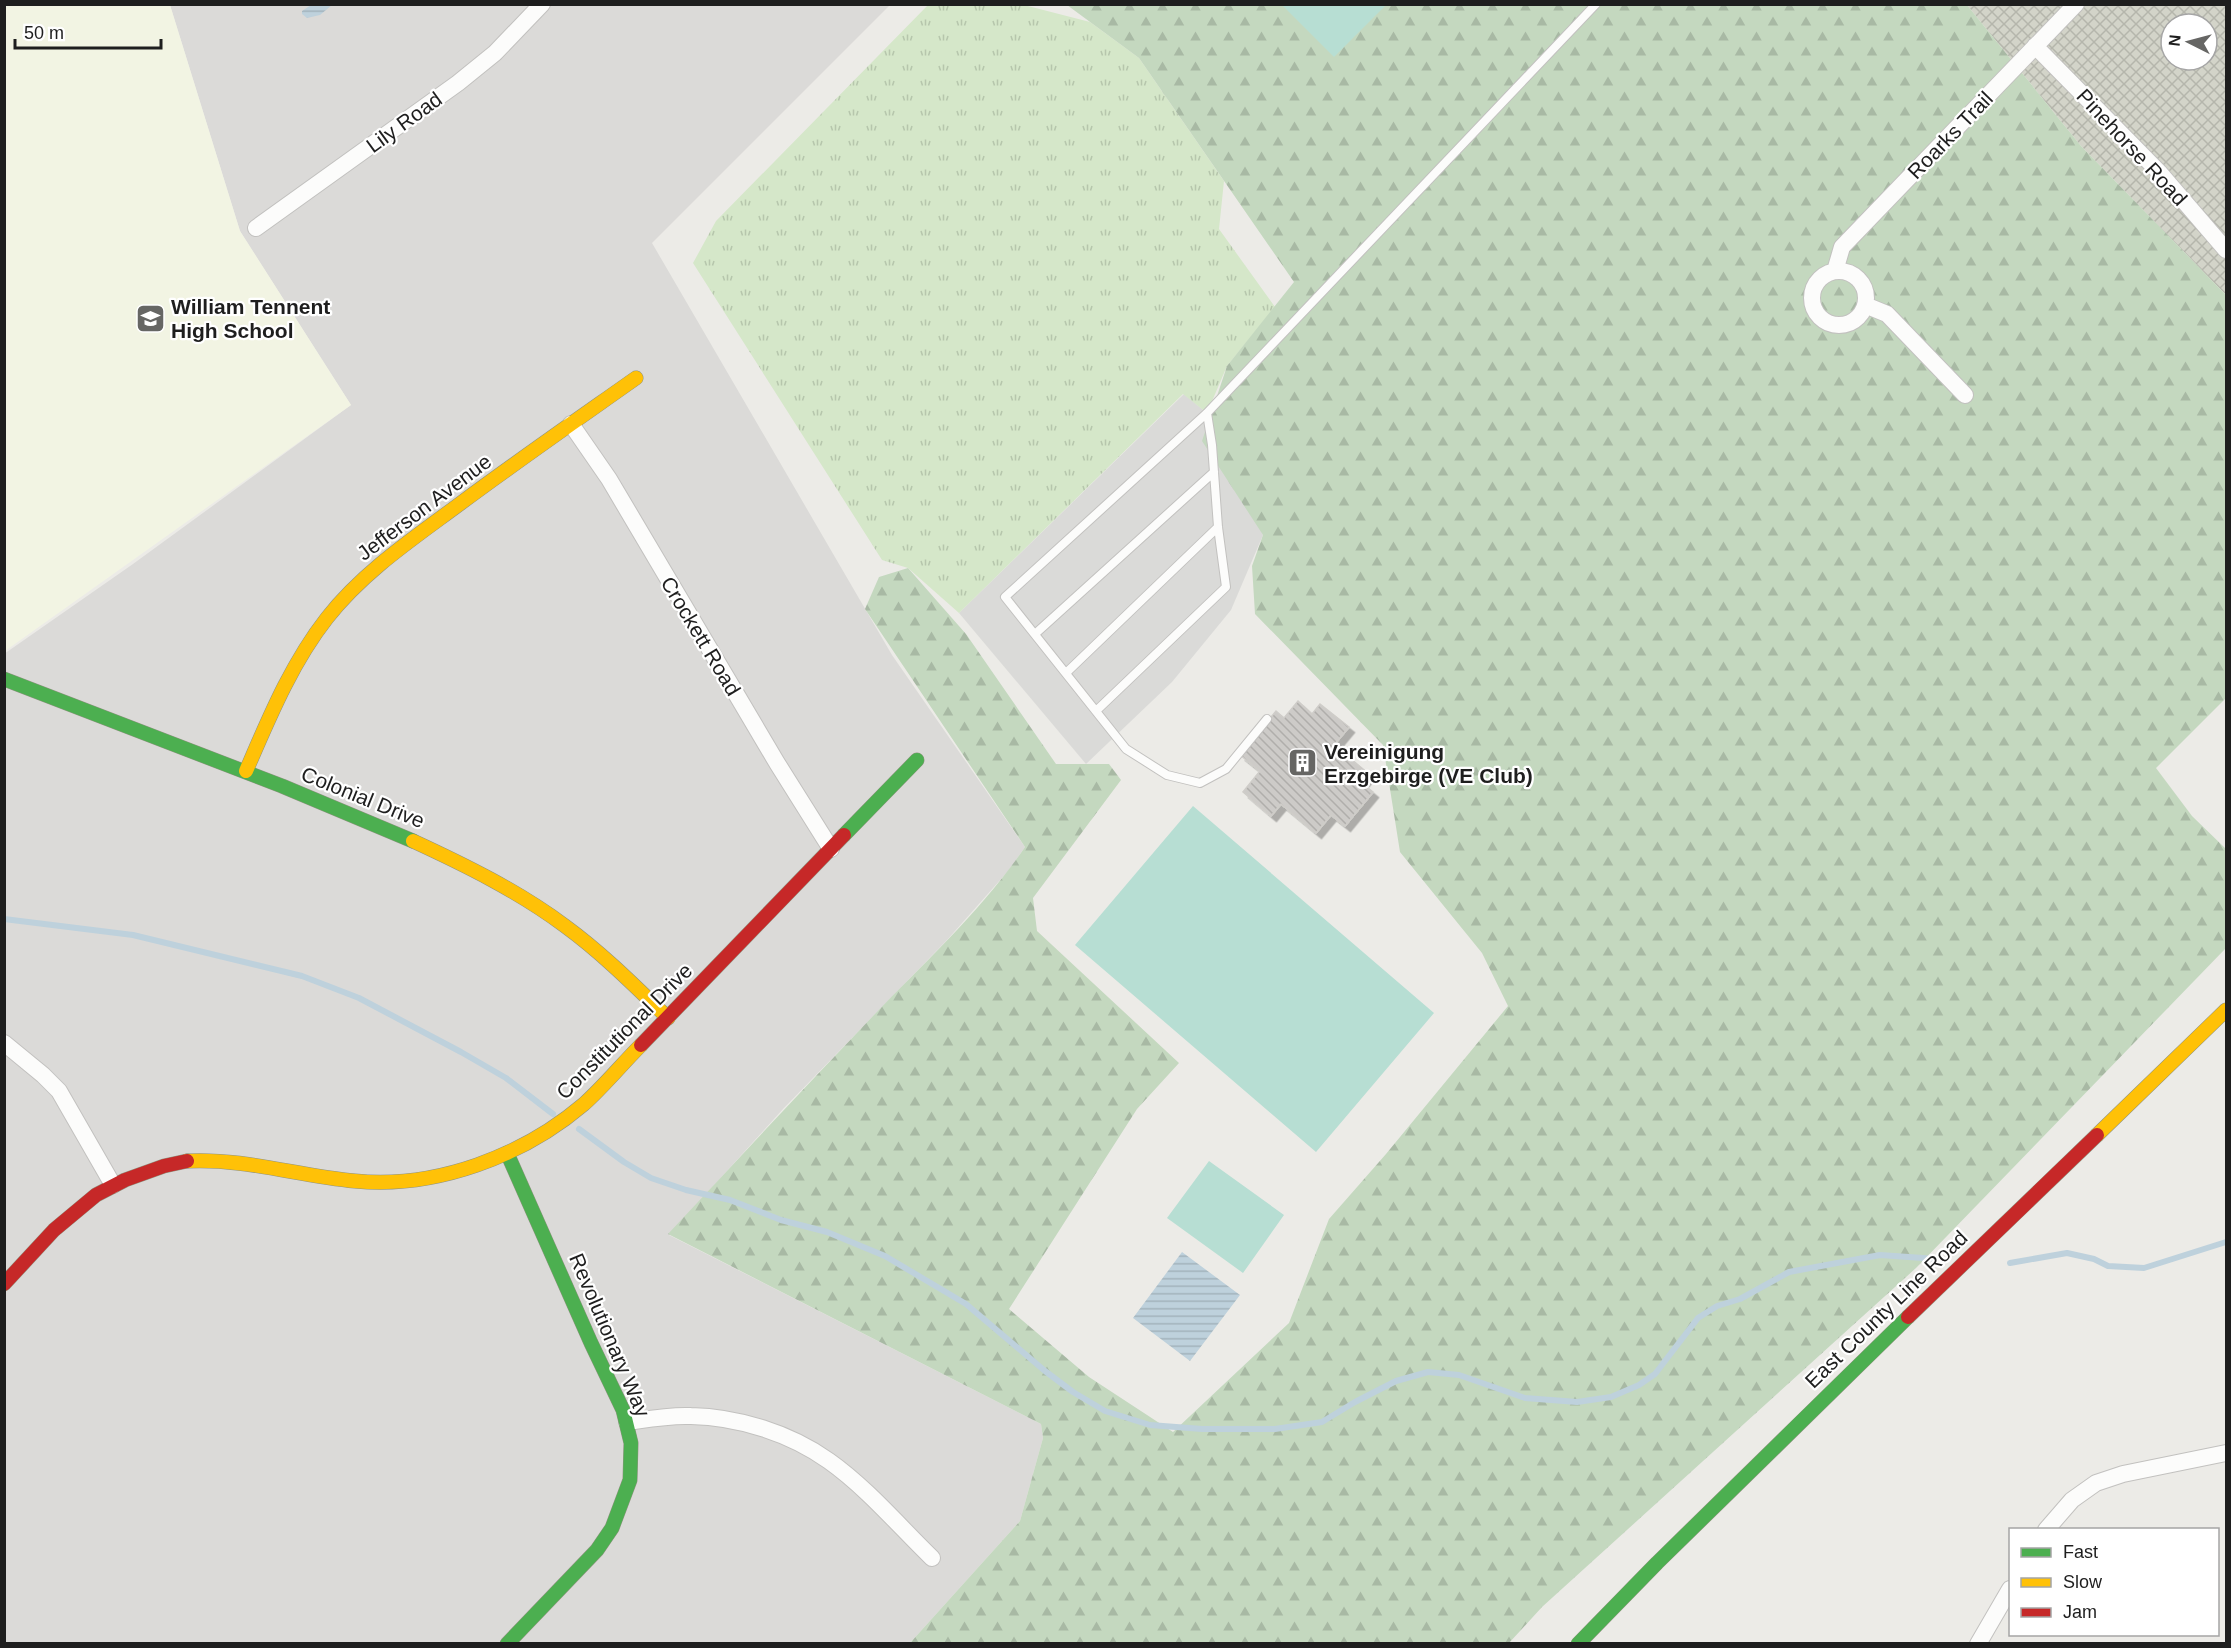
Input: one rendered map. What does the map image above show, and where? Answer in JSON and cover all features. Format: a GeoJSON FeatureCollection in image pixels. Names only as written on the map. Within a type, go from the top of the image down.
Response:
{"type":"FeatureCollection","features":[{"type":"Feature","properties":{"kind":"street","name":"Lily Road"},"geometry":{"type":"LineString","coordinates":[[256,228],[458,83],[495,53],[542,4]]}},
{"type":"Feature","properties":{"kind":"street","name":"Roarks Trail"},"geometry":{"type":"LineString","coordinates":[[1835,271],[1842,247],[2076,4]]}},
{"type":"Feature","properties":{"kind":"street","name":"Pinehorse Road"},"geometry":{"type":"LineString","coordinates":[[2035,46],[2158,172],[2226,250]]}},
{"type":"Feature","properties":{"kind":"street"},"geometry":{"type":"LineString","coordinates":[[1835,271],[1845,272],[1862,283],[1865,305],[1852,321],[1842,325],[1832,324],[1822,320],[1815,312],[1812,302],[1813,292],[1817,282],[1825,275],[1835,271]]}},
{"type":"Feature","properties":{"kind":"street"},"geometry":{"type":"LineString","coordinates":[[1865,305],[1887,314],[1965,395]]}},
{"type":"Feature","properties":{"kind":"street","name":"Jefferson Avenue"},"geometry":{"type":"LineString","coordinates":[[246,771],[277,698],[313,638],[340,602],[383,560],[636,378]]}},
{"type":"Feature","properties":{"kind":"street","name":"Crockett Road"},"geometry":{"type":"LineString","coordinates":[[571,424],[609,479],[777,763],[831,849]]}},
{"type":"Feature","properties":{"kind":"street","name":"Colonial Drive"},"geometry":{"type":"LineString","coordinates":[[4,679],[246,771],[418,842],[479,872],[550,915],[668,1018]]}},
{"type":"Feature","properties":{"kind":"street","name":"Constitutional Drive"},"geometry":{"type":"LineString","coordinates":[[4,1284],[80,1207],[113,1185],[158,1167],[187,1161],[222,1160],[263,1164],[355,1181],[381,1182],[458,1171],[507,1153],[541,1136],[569,1117],[585,1102],[917,760]]}},
{"type":"Feature","properties":{"kind":"street","name":"East County Line Road"},"geometry":{"type":"LineString","coordinates":[[1578,1644],[1657,1563],[1852,1372],[2226,1010]]}},
{"type":"Feature","properties":{"kind":"street"},"geometry":{"type":"LineString","coordinates":[[4,1043],[37,1069],[59,1091],[113,1185]]}},
{"type":"Feature","properties":{"kind":"street","name":"Revolutionary Way"},"geometry":{"type":"LineString","coordinates":[[507,1153],[627,1422],[631,1443],[630,1480],[612,1528],[597,1550],[507,1644]]}},
{"type":"Feature","properties":{"kind":"street"},"geometry":{"type":"LineString","coordinates":[[627,1422],[661,1417],[710,1417],[769,1431],[801,1444],[829,1461],[852,1480],[932,1558]]}},
{"type":"Feature","properties":{"kind":"street"},"geometry":{"type":"LineString","coordinates":[[2048,1528],[2072,1500],[2096,1483],[2123,1474],[2226,1453]]}},
{"type":"Feature","properties":{"kind":"street"},"geometry":{"type":"LineString","coordinates":[[1978,1644],[2009,1591]]}},
{"type":"Feature","properties":{"kind":"lane"},"geometry":{"type":"LineString","coordinates":[[1267,719],[1226,769],[1200,783],[1167,775],[1126,749],[1005,597],[1207,413],[1596,4]]}},
{"type":"Feature","properties":{"kind":"lane"},"geometry":{"type":"LineString","coordinates":[[1096,711],[1226,587],[1207,413]]}},
{"type":"Feature","properties":{"kind":"lane"},"geometry":{"type":"LineString","coordinates":[[1035,634],[1214,472]]}},
{"type":"Feature","properties":{"kind":"lane"},"geometry":{"type":"LineString","coordinates":[[1066,673],[1218,527]]}},
{"type":"Feature","properties":{"kind":"shaded area","name":"William Tennent High School"},"geometry":{"type":"Polygon","coordinates":[[[5,4],[170,5],[240,231],[351,405],[5,651],[5,4]]]}},
{"type":"Feature","properties":{"kind":"shaded area"},"geometry":{"type":"Polygon","coordinates":[[[170,5],[890,5],[652,243],[892,655],[1025,847],[1009,870],[947,940],[783,1109],[669,1235],[1041,1424],[1043,1438],[1020,1521],[910,1643],[5,1643],[4,654],[133,564],[351,405],[240,231],[170,5]]]}},
{"type":"Feature","properties":{"kind":"shaded area"},"geometry":{"type":"Polygon","coordinates":[[[1967,5],[2226,5],[2226,295],[2081,146],[1967,5]]]}},
{"type":"Feature","properties":{"kind":"shaded area"},"geometry":{"type":"Polygon","coordinates":[[[1184,394],[1207,413],[1263,535],[1231,610],[1172,682],[1086,764],[959,613],[1184,394]]]}},
{"type":"Feature","properties":{"kind":"green space"},"geometry":{"type":"Polygon","coordinates":[[[928,5],[1024,5],[1090,22],[1139,58],[1224,181],[1219,229],[1275,307],[1227,366],[1207,413],[1183,394],[959,613],[908,568],[882,560],[693,263],[716,221],[928,5]]]}},
{"type":"Feature","properties":{"kind":"green space"},"geometry":{"type":"Polygon","coordinates":[[[1067,5],[1967,5],[2081,146],[2226,295],[2226,698],[2156,768],[2192,816],[2226,849],[2226,948],[1916,1268],[1542,1607],[1509,1643],[910,1643],[1020,1521],[1043,1438],[1041,1424],[668,1234],[821,1070],[953,935],[1009,870],[1025,847],[865,609],[879,577],[908,568],[966,634],[1056,764],[1109,764],[1121,780],[1033,898],[1037,931],[1179,1063],[1137,1109],[1009,1309],[1089,1377],[1173,1432],[1289,1323],[1329,1219],[1386,1154],[1508,1006],[1482,953],[1400,852],[1383,745],[1255,614],[1252,566],[1263,535],[1202,441],[1227,366],[1294,282],[1139,58],[1067,5]]]}},
{"type":"Feature","properties":{"kind":"green space"},"geometry":{"type":"Polygon","coordinates":[[[1282,5],[1386,5],[1334,57],[1282,5]]]}},
{"type":"Feature","properties":{"kind":"green space"},"geometry":{"type":"Polygon","coordinates":[[[1193,806],[1434,1013],[1316,1152],[1075,945],[1193,806]]]}},
{"type":"Feature","properties":{"kind":"green space"},"geometry":{"type":"Polygon","coordinates":[[[1209,1161],[1284,1215],[1243,1273],[1167,1218],[1209,1161]]]}},
{"type":"Feature","properties":{"kind":"water"},"geometry":{"type":"Polygon","coordinates":[[[311,5],[332,5],[320,15],[307,18],[302,11],[311,5]]]}},
{"type":"Feature","properties":{"kind":"water"},"geometry":{"type":"Polygon","coordinates":[[[1182,1252],[1240,1295],[1190,1361],[1133,1318],[1182,1252]]]}},
{"type":"Feature","properties":{"kind":"building","name":"Vereinigung Erzgebirge (VE Club)"},"geometry":{"type":"Polygon","coordinates":[[[1298,701],[1312,714],[1320,704],[1349,727],[1334,745],[1369,774],[1362,783],[1373,792],[1345,826],[1331,815],[1316,833],[1281,804],[1271,816],[1243,792],[1260,771],[1240,755],[1276,711],[1284,718],[1298,701]]]}},
{"type":"Feature","properties":{"kind":"waterway"},"geometry":{"type":"LineString","coordinates":[[4,919],[133,935],[302,976],[359,998],[461,1052],[506,1078],[553,1114]]}},
{"type":"Feature","properties":{"kind":"waterway"},"geometry":{"type":"LineString","coordinates":[[579,1129],[624,1162],[651,1178],[686,1190],[730,1200],[781,1220],[827,1232],[885,1256],[966,1304],[1073,1392],[1105,1411],[1150,1425],[1202,1429],[1275,1429],[1322,1422],[1396,1381],[1428,1372],[1459,1375],[1525,1398],[1577,1402],[1611,1397],[1639,1385],[1655,1374],[1698,1318],[1717,1306],[1740,1299],[1789,1272],[1880,1255],[1937,1259]]}},
{"type":"Feature","properties":{"kind":"waterway"},"geometry":{"type":"LineString","coordinates":[[2010,1263],[2067,1253],[2094,1259],[2108,1266],[2144,1268],[2226,1242]]}},
{"type":"Feature","properties":{"kind":"traffic: fast"},"geometry":{"type":"LineString","coordinates":[[4,679],[282,786],[413,841]]}},
{"type":"Feature","properties":{"kind":"traffic: fast"},"geometry":{"type":"LineString","coordinates":[[844,835],[917,760]]}},
{"type":"Feature","properties":{"kind":"traffic: fast"},"geometry":{"type":"LineString","coordinates":[[507,1153],[623,1410],[631,1443],[630,1480],[612,1528],[597,1550],[507,1644]]}},
{"type":"Feature","properties":{"kind":"traffic: fast"},"geometry":{"type":"LineString","coordinates":[[1578,1644],[1657,1563],[1908,1317]]}},
{"type":"Feature","properties":{"kind":"traffic: slow"},"geometry":{"type":"LineString","coordinates":[[246,771],[263,731],[302,654],[341,601],[373,570],[425,529],[636,378]]}},
{"type":"Feature","properties":{"kind":"traffic: slow"},"geometry":{"type":"LineString","coordinates":[[413,841],[491,879],[547,913],[579,936],[668,1018]]}},
{"type":"Feature","properties":{"kind":"traffic: slow"},"geometry":{"type":"LineString","coordinates":[[2097,1135],[2226,1010]]}},
{"type":"Feature","properties":{"kind":"traffic: slow"},"geometry":{"type":"LineString","coordinates":[[187,1161],[230,1162],[355,1181],[416,1180],[447,1174],[506,1153],[560,1123],[584,1104],[641,1045]]}},
{"type":"Feature","properties":{"kind":"traffic: jam"},"geometry":{"type":"LineString","coordinates":[[641,1045],[844,835]]}},
{"type":"Feature","properties":{"kind":"traffic: jam"},"geometry":{"type":"LineString","coordinates":[[1908,1317],[2097,1135]]}},
{"type":"Feature","properties":{"kind":"traffic: jam"},"geometry":{"type":"LineString","coordinates":[[4,1284],[54,1230],[96,1195],[125,1180],[164,1166],[187,1161]]}},
{"type":"Feature","properties":{"kind":"place","name":"William Tennent High School"},"geometry":{"type":"Point","coordinates":[150,318]}},
{"type":"Feature","properties":{"kind":"place","name":"Vereinigung Erzgebirge (VE Club)"},"geometry":{"type":"Point","coordinates":[1303,763]}}]}
